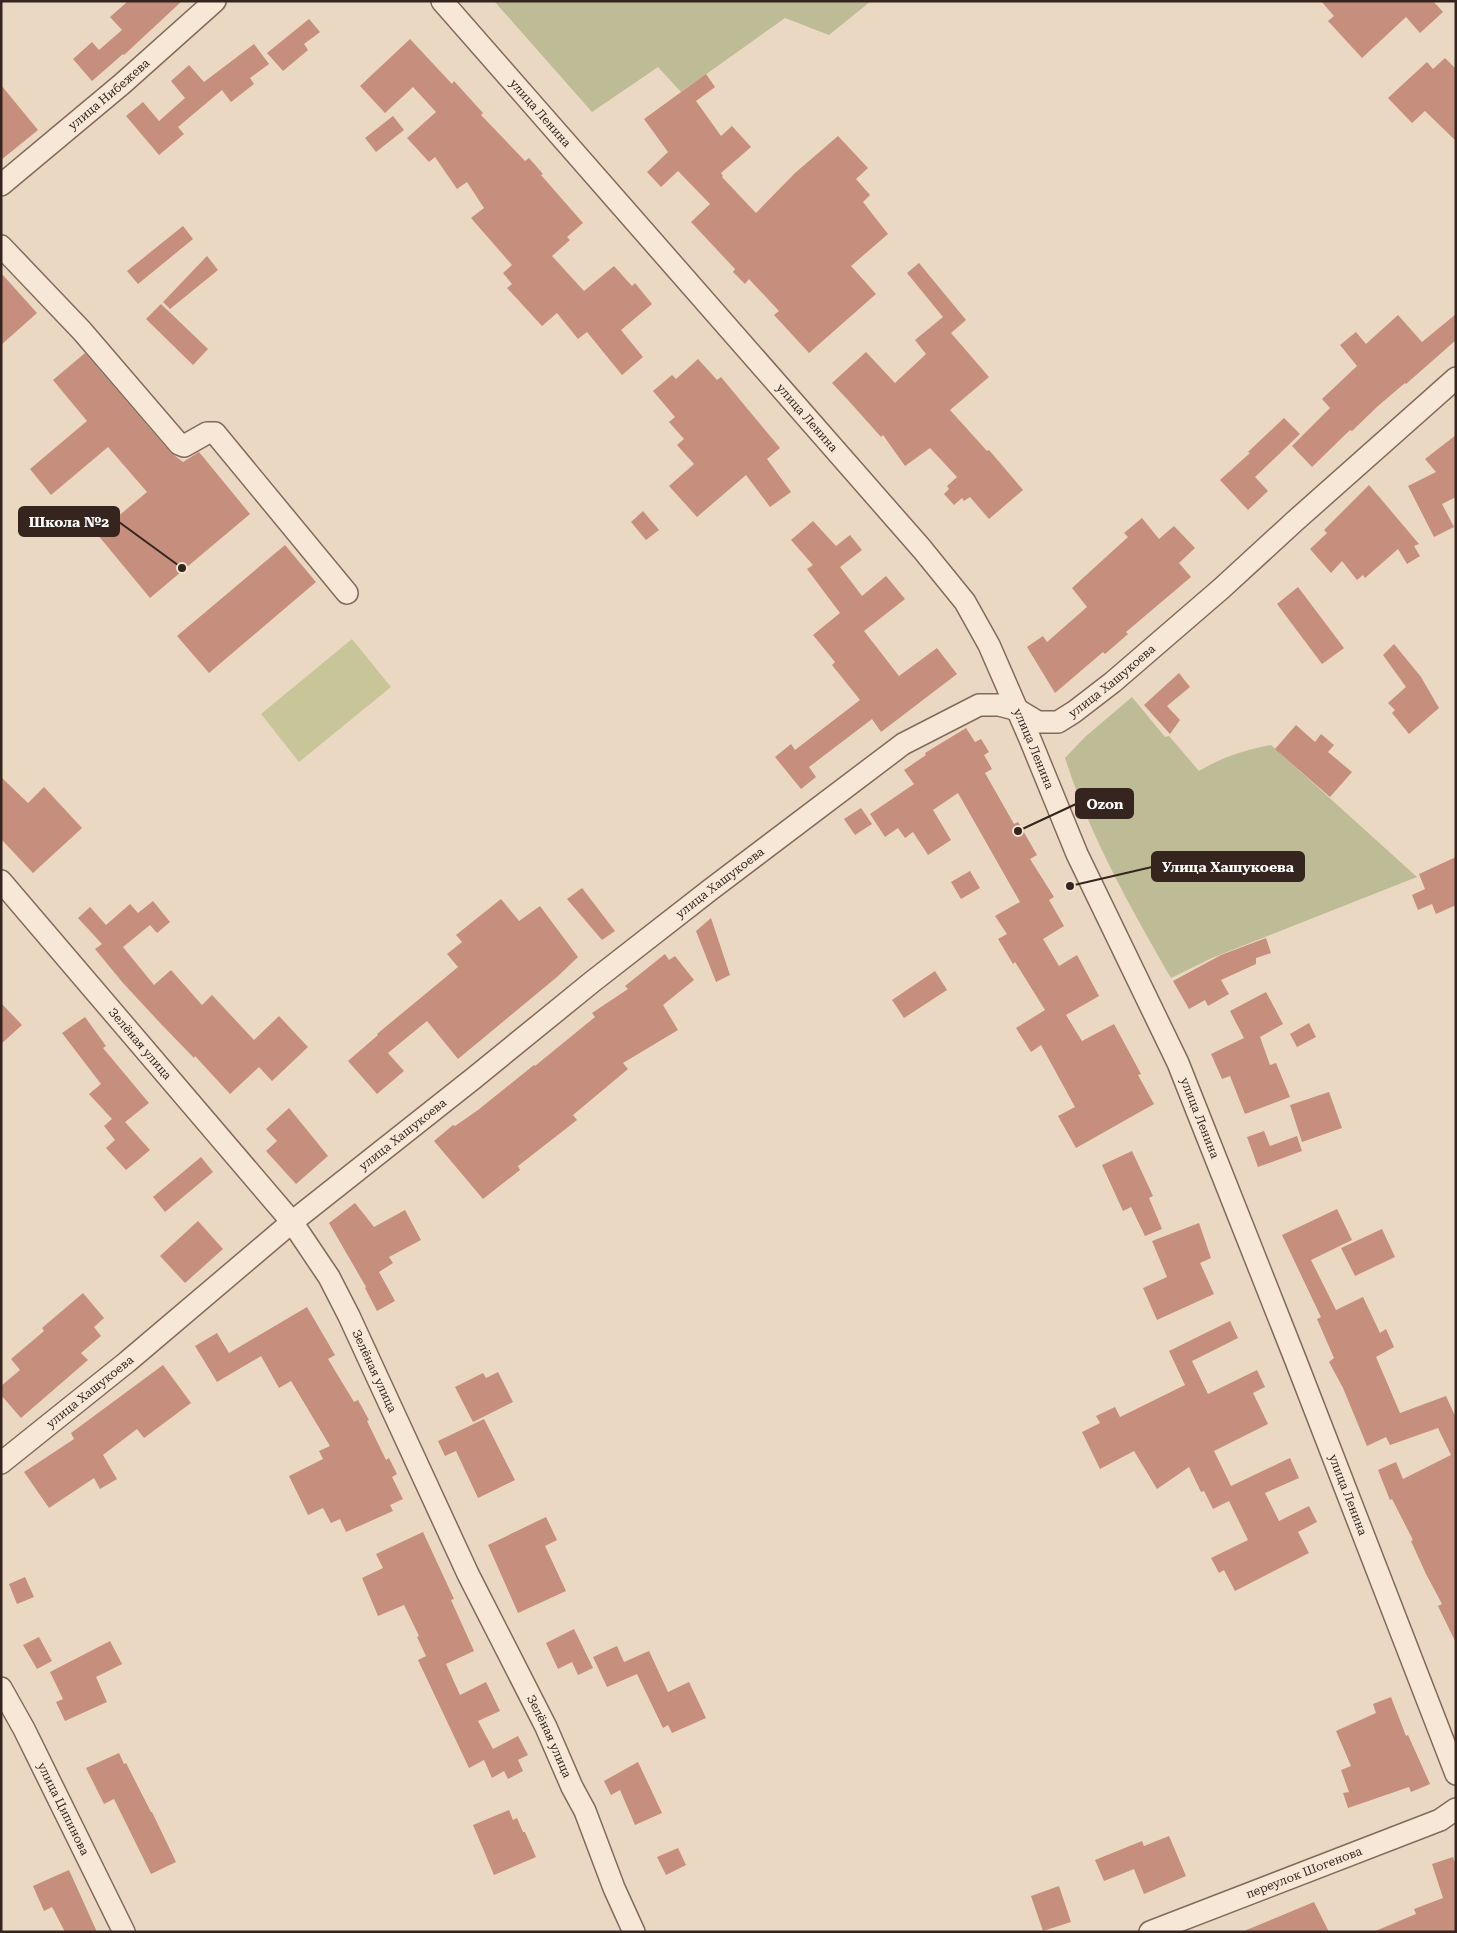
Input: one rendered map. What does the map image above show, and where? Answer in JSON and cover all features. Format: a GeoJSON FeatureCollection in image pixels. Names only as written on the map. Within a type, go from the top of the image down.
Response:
{"type":"FeatureCollection","features":[{"type":"Feature","properties":{"kind":"street","name":"улица Нибежева"},"geometry":{"type":"LineString","coordinates":[[1,185],[122,84],[215,1]]}},
{"type":"Feature","properties":{"kind":"street","name":"улица Ленина"},"geometry":{"type":"LineString","coordinates":[[442,1],[675,265],[945,576],[976,620],[1018,710],[1077,854],[1178,1064],[1310,1397],[1456,1774]]}},
{"type":"Feature","properties":{"kind":"street"},"geometry":{"type":"LineString","coordinates":[[1,246],[82,331],[179,444],[184,446],[207,433],[215,433],[347,593]]}},
{"type":"Feature","properties":{"kind":"street","name":"улица Хашукоева"},"geometry":{"type":"LineString","coordinates":[[1,1463],[127,1362],[292,1222],[710,890],[903,744],[979,705],[999,704],[1018,710],[1038,722],[1058,722],[1074,712],[1120,676],[1222,588],[1456,378]]}},
{"type":"Feature","properties":{"kind":"street","name":"Зелёная улица"},"geometry":{"type":"LineString","coordinates":[[1,881],[292,1222],[328,1277],[349,1316],[468,1574],[546,1728],[572,1787],[585,1811],[614,1888],[634,1932]]}},
{"type":"Feature","properties":{"kind":"street","name":"улица Ципинова"},"geometry":{"type":"LineString","coordinates":[[1,1688],[24,1729],[124,1932]]}},
{"type":"Feature","properties":{"kind":"street","name":"переулок Шогенова"},"geometry":{"type":"LineString","coordinates":[[1150,1932],[1440,1820],[1456,1809]]}},
{"type":"Feature","properties":{"kind":"shaded area"},"geometry":{"type":"Polygon","coordinates":[[[352,639],[391,687],[299,762],[261,714],[352,639]]]}},
{"type":"Feature","properties":{"kind":"green space"},"geometry":{"type":"Polygon","coordinates":[[[494,1],[871,1],[829,35],[785,18],[681,92],[658,67],[592,112],[494,1]]]}},
{"type":"Feature","properties":{"kind":"green space"},"geometry":{"type":"Polygon","coordinates":[[[1132,697],[1165,737],[1169,736],[1199,771],[1234,755],[1271,745],[1417,877],[1212,958],[1171,978],[1112,871],[1086,815],[1065,758],[1085,737],[1132,697]]]}},
{"type":"Feature","properties":{"kind":"building"},"geometry":{"type":"Polygon","coordinates":[[[128,1],[182,1],[124,55],[92,81],[73,59],[92,42],[99,50],[122,30],[110,17],[128,1]]]}},
{"type":"Feature","properties":{"kind":"building"},"geometry":{"type":"Polygon","coordinates":[[[1321,1],[1433,1],[1443,12],[1420,33],[1406,17],[1362,58],[1328,21],[1334,16],[1321,1]]]}},
{"type":"Feature","properties":{"kind":"building"},"geometry":{"type":"Polygon","coordinates":[[[309,19],[320,32],[304,44],[308,50],[283,71],[267,53],[309,19]]]}},
{"type":"Feature","properties":{"kind":"building"},"geometry":{"type":"Polygon","coordinates":[[[410,39],[452,84],[454,81],[483,113],[481,115],[525,161],[529,158],[543,174],[541,175],[583,223],[567,237],[570,240],[552,256],[584,291],[614,266],[632,286],[635,283],[652,304],[621,330],[643,357],[622,375],[587,332],[578,339],[557,313],[542,326],[507,288],[512,284],[503,273],[512,265],[471,218],[484,208],[467,182],[457,189],[435,157],[429,162],[407,138],[436,112],[413,87],[385,113],[360,86],[410,39]]]}},
{"type":"Feature","properties":{"kind":"building"},"geometry":{"type":"Polygon","coordinates":[[[254,44],[269,64],[250,78],[254,84],[231,102],[222,90],[178,127],[184,134],[159,155],[126,116],[143,102],[159,121],[185,98],[171,81],[189,65],[204,82],[254,44]]]}},
{"type":"Feature","properties":{"kind":"building"},"geometry":{"type":"Polygon","coordinates":[[[1445,58],[1456,69],[1456,141],[1425,111],[1412,123],[1388,98],[1427,62],[1433,69],[1445,58]]]}},
{"type":"Feature","properties":{"kind":"building"},"geometry":{"type":"Polygon","coordinates":[[[706,74],[715,87],[696,101],[721,136],[732,126],[751,147],[721,173],[722,177],[756,213],[795,173],[838,136],[868,168],[856,179],[870,195],[863,202],[888,234],[851,266],[876,294],[809,353],[774,315],[779,311],[749,279],[745,284],[733,272],[735,269],[691,222],[710,204],[678,171],[661,187],[647,172],[668,152],[644,119],[706,74]]]}},
{"type":"Feature","properties":{"kind":"building"},"geometry":{"type":"Polygon","coordinates":[[[1,85],[38,130],[1,160],[1,85]]]}},
{"type":"Feature","properties":{"kind":"building"},"geometry":{"type":"Polygon","coordinates":[[[393,116],[404,130],[376,152],[365,138],[393,116]]]}},
{"type":"Feature","properties":{"kind":"building"},"geometry":{"type":"Polygon","coordinates":[[[183,226],[193,239],[138,284],[127,271],[183,226]]]}},
{"type":"Feature","properties":{"kind":"building"},"geometry":{"type":"Polygon","coordinates":[[[207,256],[218,270],[170,309],[163,302],[207,256]]]}},
{"type":"Feature","properties":{"kind":"building"},"geometry":{"type":"Polygon","coordinates":[[[919,263],[966,320],[951,333],[989,377],[950,410],[987,451],[989,450],[1023,490],[989,519],[970,497],[964,501],[962,498],[954,505],[944,494],[949,489],[947,486],[957,477],[930,448],[905,466],[883,435],[881,437],[832,383],[866,352],[895,383],[926,354],[915,340],[943,317],[907,273],[919,263]]]}},
{"type":"Feature","properties":{"kind":"building"},"geometry":{"type":"Polygon","coordinates":[[[1,273],[37,313],[1,345],[1,273]]]}},
{"type":"Feature","properties":{"kind":"building"},"geometry":{"type":"Polygon","coordinates":[[[161,304],[208,349],[193,365],[146,319],[161,304]]]}},
{"type":"Feature","properties":{"kind":"building"},"geometry":{"type":"Polygon","coordinates":[[[1456,314],[1456,340],[1378,406],[1352,431],[1350,430],[1312,467],[1292,446],[1330,408],[1322,399],[1357,366],[1340,345],[1356,332],[1366,344],[1398,315],[1422,342],[1456,314]]]}},
{"type":"Feature","properties":{"kind":"building"},"geometry":{"type":"Polygon","coordinates":[[[85,353],[170,452],[183,462],[199,452],[250,514],[150,598],[97,534],[147,492],[108,447],[51,495],[30,469],[87,421],[53,380],[85,353]]]}},
{"type":"Feature","properties":{"kind":"building"},"geometry":{"type":"Polygon","coordinates":[[[698,359],[717,380],[721,377],[780,448],[767,459],[791,492],[770,507],[746,475],[697,517],[669,486],[694,464],[677,445],[684,439],[669,422],[675,417],[653,391],[672,375],[676,379],[698,359]]]}},
{"type":"Feature","properties":{"kind":"building"},"geometry":{"type":"Polygon","coordinates":[[[1284,418],[1300,434],[1255,477],[1268,491],[1248,510],[1220,480],[1284,418]]]}},
{"type":"Feature","properties":{"kind":"building"},"geometry":{"type":"Polygon","coordinates":[[[1456,435],[1456,497],[1442,504],[1454,527],[1434,537],[1408,486],[1436,472],[1425,459],[1456,435]]]}},
{"type":"Feature","properties":{"kind":"building"},"geometry":{"type":"Polygon","coordinates":[[[1369,485],[1419,544],[1414,546],[1420,556],[1407,564],[1398,549],[1365,578],[1363,575],[1357,580],[1342,561],[1331,573],[1310,549],[1327,533],[1324,530],[1369,485]]]}},
{"type":"Feature","properties":{"kind":"building"},"geometry":{"type":"Polygon","coordinates":[[[643,511],[659,530],[646,540],[631,522],[643,511]]]}},
{"type":"Feature","properties":{"kind":"building"},"geometry":{"type":"Polygon","coordinates":[[[1142,518],[1159,539],[1174,526],[1195,548],[1179,563],[1191,577],[1126,632],[1128,634],[1105,654],[1103,652],[1055,693],[1027,647],[1043,636],[1047,642],[1087,607],[1072,588],[1128,537],[1124,533],[1142,518]]]}},
{"type":"Feature","properties":{"kind":"building"},"geometry":{"type":"Polygon","coordinates":[[[813,521],[836,546],[850,535],[862,550],[840,567],[862,596],[886,576],[905,599],[864,631],[899,676],[937,648],[957,674],[881,732],[872,719],[809,767],[816,777],[801,789],[775,757],[791,744],[795,750],[860,700],[832,665],[835,662],[813,635],[840,613],[807,569],[813,565],[791,540],[813,521]]]}},
{"type":"Feature","properties":{"kind":"building"},"geometry":{"type":"Polygon","coordinates":[[[285,545],[316,582],[209,673],[177,636],[285,545]]]}},
{"type":"Feature","properties":{"kind":"building"},"geometry":{"type":"Polygon","coordinates":[[[1298,587],[1344,648],[1322,664],[1277,604],[1298,587]]]}},
{"type":"Feature","properties":{"kind":"building"},"geometry":{"type":"Polygon","coordinates":[[[1394,644],[1421,677],[1439,708],[1409,734],[1392,713],[1395,710],[1388,703],[1406,687],[1383,655],[1394,644]]]}},
{"type":"Feature","properties":{"kind":"building"},"geometry":{"type":"Polygon","coordinates":[[[1179,673],[1190,687],[1167,706],[1180,720],[1170,734],[1144,705],[1179,673]]]}},
{"type":"Feature","properties":{"kind":"building"},"geometry":{"type":"Polygon","coordinates":[[[1296,725],[1315,742],[1321,734],[1334,745],[1328,752],[1352,772],[1330,797],[1275,749],[1296,725]]]}},
{"type":"Feature","properties":{"kind":"building"},"geometry":{"type":"Polygon","coordinates":[[[966,728],[975,742],[981,739],[989,752],[984,755],[992,769],[985,773],[1014,824],[1018,822],[1037,855],[1030,859],[1054,897],[1049,900],[1064,926],[1043,939],[1059,966],[1077,955],[1099,996],[1066,1015],[1082,1041],[1114,1024],[1141,1074],[1138,1075],[1154,1104],[1076,1148],[1058,1116],[1075,1107],[1041,1045],[1031,1052],[1016,1028],[1045,1010],[998,939],[1007,934],[995,916],[1020,902],[958,793],[933,810],[951,840],[928,855],[913,832],[905,838],[898,828],[885,837],[870,814],[914,784],[904,770],[926,755],[925,753],[966,728]]]}},
{"type":"Feature","properties":{"kind":"building"},"geometry":{"type":"Polygon","coordinates":[[[1,777],[28,803],[44,787],[82,828],[33,873],[1,839],[1,777]]]}},
{"type":"Feature","properties":{"kind":"building"},"geometry":{"type":"Polygon","coordinates":[[[861,808],[872,824],[855,835],[844,819],[861,808]]]}},
{"type":"Feature","properties":{"kind":"building"},"geometry":{"type":"Polygon","coordinates":[[[1456,857],[1456,905],[1436,914],[1432,904],[1418,910],[1412,895],[1425,889],[1419,874],[1456,857]]]}},
{"type":"Feature","properties":{"kind":"building"},"geometry":{"type":"Polygon","coordinates":[[[970,871],[980,888],[961,899],[951,882],[970,871]]]}},
{"type":"Feature","properties":{"kind":"building"},"geometry":{"type":"Polygon","coordinates":[[[582,888],[615,931],[602,940],[567,899],[582,888]]]}},
{"type":"Feature","properties":{"kind":"building"},"geometry":{"type":"Polygon","coordinates":[[[501,899],[519,921],[540,906],[578,957],[557,977],[458,1059],[427,1021],[388,1053],[404,1071],[377,1094],[348,1061],[377,1034],[458,967],[447,954],[462,942],[456,935],[501,899]]]}},
{"type":"Feature","properties":{"kind":"building"},"geometry":{"type":"Polygon","coordinates":[[[153,901],[170,922],[157,933],[150,925],[123,947],[154,985],[171,970],[202,1005],[212,995],[254,1040],[279,1016],[308,1047],[272,1081],[259,1067],[230,1094],[123,983],[95,949],[102,944],[78,918],[90,907],[106,925],[130,904],[138,913],[153,901]]]}},
{"type":"Feature","properties":{"kind":"building"},"geometry":{"type":"Polygon","coordinates":[[[711,918],[730,975],[716,982],[696,931],[711,918]]]}},
{"type":"Feature","properties":{"kind":"building"},"geometry":{"type":"Polygon","coordinates":[[[1266,938],[1271,953],[1256,958],[1256,964],[1221,980],[1229,994],[1208,1006],[1205,1000],[1189,1009],[1173,981],[1221,955],[1266,938]]]}},
{"type":"Feature","properties":{"kind":"building"},"geometry":{"type":"Polygon","coordinates":[[[665,954],[669,960],[675,956],[694,980],[663,1005],[678,1030],[623,1063],[628,1069],[573,1115],[577,1120],[518,1166],[520,1170],[483,1199],[434,1141],[453,1125],[455,1126],[478,1110],[535,1066],[595,1017],[592,1013],[628,989],[625,986],[665,954]]]}},
{"type":"Feature","properties":{"kind":"building"},"geometry":{"type":"Polygon","coordinates":[[[935,971],[947,990],[904,1018],[892,1000],[935,971]]]}},
{"type":"Feature","properties":{"kind":"building"},"geometry":{"type":"Polygon","coordinates":[[[1266,992],[1283,1024],[1260,1037],[1270,1065],[1276,1063],[1290,1097],[1245,1114],[1230,1076],[1222,1079],[1211,1054],[1244,1038],[1230,1011],[1266,992]]]}},
{"type":"Feature","properties":{"kind":"building"},"geometry":{"type":"Polygon","coordinates":[[[1,1003],[22,1025],[1,1044],[1,1003]]]}},
{"type":"Feature","properties":{"kind":"building"},"geometry":{"type":"Polygon","coordinates":[[[85,1017],[106,1046],[103,1048],[149,1103],[125,1122],[150,1150],[126,1170],[106,1148],[115,1140],[104,1126],[112,1119],[89,1094],[101,1084],[62,1033],[85,1017]]]}},
{"type":"Feature","properties":{"kind":"building"},"geometry":{"type":"Polygon","coordinates":[[[1309,1023],[1316,1037],[1297,1047],[1290,1034],[1309,1023]]]}},
{"type":"Feature","properties":{"kind":"building"},"geometry":{"type":"Polygon","coordinates":[[[1329,1092],[1342,1128],[1302,1142],[1290,1105],[1329,1092]]]}},
{"type":"Feature","properties":{"kind":"building"},"geometry":{"type":"Polygon","coordinates":[[[289,1108],[328,1156],[296,1184],[266,1151],[277,1141],[266,1129],[289,1108]]]}},
{"type":"Feature","properties":{"kind":"building"},"geometry":{"type":"Polygon","coordinates":[[[1264,1131],[1270,1146],[1297,1136],[1302,1151],[1258,1167],[1247,1137],[1264,1131]]]}},
{"type":"Feature","properties":{"kind":"building"},"geometry":{"type":"Polygon","coordinates":[[[1132,1151],[1153,1196],[1149,1198],[1162,1229],[1145,1236],[1131,1207],[1123,1211],[1102,1165],[1132,1151]]]}},
{"type":"Feature","properties":{"kind":"building"},"geometry":{"type":"Polygon","coordinates":[[[201,1157],[213,1172],[165,1212],[153,1197],[201,1157]]]}},
{"type":"Feature","properties":{"kind":"building"},"geometry":{"type":"Polygon","coordinates":[[[355,1203],[374,1227],[405,1210],[421,1240],[389,1257],[393,1263],[379,1272],[395,1301],[377,1311],[366,1287],[329,1223],[355,1203]]]}},
{"type":"Feature","properties":{"kind":"building"},"geometry":{"type":"Polygon","coordinates":[[[1337,1209],[1352,1240],[1311,1260],[1336,1310],[1363,1297],[1380,1333],[1386,1329],[1394,1347],[1376,1357],[1400,1413],[1446,1396],[1456,1418],[1456,1643],[1438,1606],[1442,1604],[1411,1541],[1413,1540],[1392,1499],[1390,1500],[1378,1470],[1396,1462],[1403,1479],[1451,1455],[1438,1428],[1390,1445],[1386,1437],[1367,1446],[1343,1388],[1329,1362],[1334,1358],[1317,1319],[1321,1317],[1282,1235],[1337,1209]]]}},
{"type":"Feature","properties":{"kind":"building"},"geometry":{"type":"Polygon","coordinates":[[[198,1221],[223,1249],[185,1283],[160,1256],[198,1221]]]}},
{"type":"Feature","properties":{"kind":"building"},"geometry":{"type":"Polygon","coordinates":[[[1199,1223],[1211,1258],[1200,1263],[1214,1294],[1157,1320],[1143,1288],[1167,1277],[1152,1241],[1199,1223]]]}},
{"type":"Feature","properties":{"kind":"building"},"geometry":{"type":"Polygon","coordinates":[[[1382,1229],[1395,1257],[1355,1276],[1341,1248],[1382,1229]]]}},
{"type":"Feature","properties":{"kind":"building"},"geometry":{"type":"Polygon","coordinates":[[[83,1293],[104,1318],[94,1327],[101,1336],[81,1353],[88,1360],[21,1418],[1,1395],[1,1386],[20,1370],[11,1359],[44,1331],[42,1328],[83,1293]]]}},
{"type":"Feature","properties":{"kind":"building"},"geometry":{"type":"Polygon","coordinates":[[[307,1307],[335,1355],[328,1359],[354,1402],[358,1400],[369,1420],[367,1421],[386,1460],[389,1458],[397,1474],[392,1477],[403,1499],[390,1505],[393,1511],[346,1532],[340,1519],[331,1523],[323,1508],[308,1515],[289,1476],[323,1459],[319,1451],[330,1446],[291,1381],[279,1388],[261,1356],[217,1382],[195,1346],[217,1333],[229,1353],[307,1307]]]}},
{"type":"Feature","properties":{"kind":"building"},"geometry":{"type":"Polygon","coordinates":[[[1230,1321],[1238,1338],[1192,1361],[1208,1394],[1257,1370],[1265,1387],[1253,1393],[1268,1424],[1214,1451],[1231,1486],[1290,1458],[1299,1478],[1265,1493],[1279,1521],[1309,1506],[1317,1522],[1298,1532],[1309,1553],[1235,1591],[1224,1570],[1219,1573],[1211,1558],[1248,1540],[1229,1501],[1213,1509],[1204,1491],[1201,1492],[1189,1467],[1157,1489],[1134,1451],[1100,1469],[1082,1432],[1100,1423],[1096,1416],[1115,1407],[1120,1417],[1185,1385],[1169,1351],[1230,1321]]]}},
{"type":"Feature","properties":{"kind":"building"},"geometry":{"type":"Polygon","coordinates":[[[163,1365],[191,1403],[144,1438],[137,1429],[103,1455],[117,1479],[100,1489],[94,1478],[49,1508],[24,1472],[74,1439],[71,1433],[163,1365]]]}},
{"type":"Feature","properties":{"kind":"building"},"geometry":{"type":"Polygon","coordinates":[[[498,1372],[513,1402],[473,1422],[455,1387],[483,1373],[486,1378],[498,1372]]]}},
{"type":"Feature","properties":{"kind":"building"},"geometry":{"type":"Polygon","coordinates":[[[484,1419],[515,1480],[478,1498],[456,1451],[445,1456],[438,1441],[484,1419]]]}},
{"type":"Feature","properties":{"kind":"building"},"geometry":{"type":"Polygon","coordinates":[[[546,1517],[557,1540],[545,1546],[566,1591],[518,1613],[488,1545],[546,1517]]]}},
{"type":"Feature","properties":{"kind":"building"},"geometry":{"type":"Polygon","coordinates":[[[423,1532],[454,1599],[451,1600],[474,1651],[446,1664],[460,1695],[486,1682],[500,1711],[478,1721],[493,1749],[518,1736],[528,1755],[518,1760],[523,1771],[508,1779],[504,1771],[492,1778],[484,1760],[469,1768],[418,1660],[426,1656],[404,1605],[378,1616],[362,1578],[383,1568],[376,1554],[423,1532]]]}},
{"type":"Feature","properties":{"kind":"building"},"geometry":{"type":"Polygon","coordinates":[[[25,1577],[34,1597],[17,1604],[9,1584],[25,1577]]]}},
{"type":"Feature","properties":{"kind":"building"},"geometry":{"type":"Polygon","coordinates":[[[574,1629],[593,1668],[578,1675],[572,1662],[558,1669],[546,1643],[574,1629]]]}},
{"type":"Feature","properties":{"kind":"building"},"geometry":{"type":"Polygon","coordinates":[[[39,1637],[52,1661],[37,1669],[23,1645],[39,1637]]]}},
{"type":"Feature","properties":{"kind":"building"},"geometry":{"type":"Polygon","coordinates":[[[110,1641],[122,1664],[96,1677],[107,1702],[65,1721],[56,1702],[63,1699],[50,1672],[110,1641]]]}},
{"type":"Feature","properties":{"kind":"building"},"geometry":{"type":"Polygon","coordinates":[[[617,1646],[624,1662],[649,1651],[668,1692],[689,1682],[706,1718],[672,1733],[668,1725],[663,1728],[637,1674],[607,1687],[593,1657],[617,1646]]]}},
{"type":"Feature","properties":{"kind":"building"},"geometry":{"type":"Polygon","coordinates":[[[1391,1697],[1406,1736],[1408,1735],[1430,1784],[1411,1792],[1409,1787],[1348,1808],[1343,1793],[1349,1792],[1341,1770],[1351,1766],[1336,1731],[1376,1713],[1373,1704],[1391,1697]]]}},
{"type":"Feature","properties":{"kind":"building"},"geometry":{"type":"Polygon","coordinates":[[[119,1753],[152,1812],[176,1862],[151,1874],[114,1799],[104,1804],[86,1768],[119,1753]]]}},
{"type":"Feature","properties":{"kind":"building"},"geometry":{"type":"Polygon","coordinates":[[[638,1762],[662,1813],[635,1825],[620,1790],[611,1795],[604,1781],[638,1762]]]}},
{"type":"Feature","properties":{"kind":"building"},"geometry":{"type":"Polygon","coordinates":[[[509,1810],[513,1820],[517,1818],[536,1857],[494,1875],[473,1825],[509,1810]]]}},
{"type":"Feature","properties":{"kind":"building"},"geometry":{"type":"Polygon","coordinates":[[[1169,1836],[1186,1876],[1144,1894],[1134,1869],[1104,1881],[1095,1860],[1142,1841],[1144,1846],[1169,1836]]]}},
{"type":"Feature","properties":{"kind":"building"},"geometry":{"type":"Polygon","coordinates":[[[678,1848],[686,1865],[666,1875],[657,1857],[678,1848]]]}},
{"type":"Feature","properties":{"kind":"building"},"geometry":{"type":"Polygon","coordinates":[[[1453,1857],[1456,1866],[1456,1932],[1373,1932],[1416,1914],[1414,1909],[1443,1898],[1432,1864],[1453,1857]]]}},
{"type":"Feature","properties":{"kind":"building"},"geometry":{"type":"Polygon","coordinates":[[[69,1870],[97,1932],[65,1932],[52,1907],[44,1911],[33,1886],[69,1870]]]}},
{"type":"Feature","properties":{"kind":"building"},"geometry":{"type":"Polygon","coordinates":[[[1059,1886],[1071,1922],[1043,1931],[1031,1896],[1059,1886]]]}},
{"type":"Feature","properties":{"kind":"building"},"geometry":{"type":"Polygon","coordinates":[[[1314,1902],[1329,1932],[1244,1932],[1244,1931],[1314,1902]]]}},
{"type":"Feature","properties":{"kind":"place","name":"Школа №2"},"geometry":{"type":"Point","coordinates":[182,568]}},
{"type":"Feature","properties":{"kind":"place","name":"Ozon"},"geometry":{"type":"Point","coordinates":[1018,831]}},
{"type":"Feature","properties":{"kind":"place","name":"Улица Хашукоева"},"geometry":{"type":"Point","coordinates":[1070,886]}}]}
